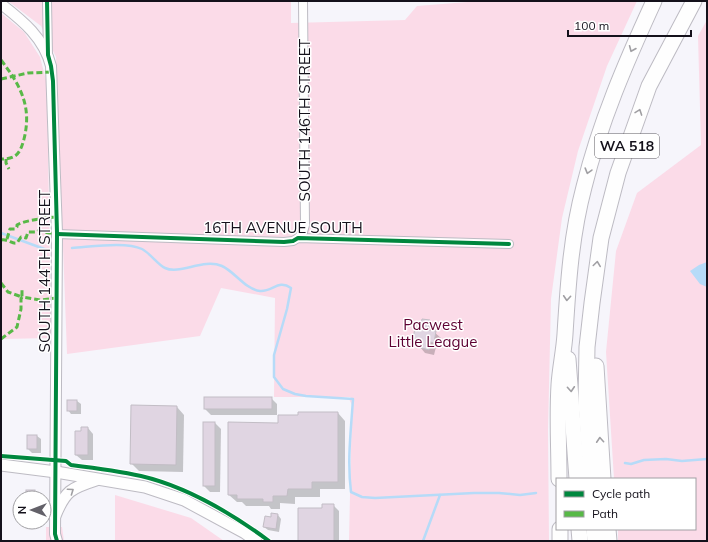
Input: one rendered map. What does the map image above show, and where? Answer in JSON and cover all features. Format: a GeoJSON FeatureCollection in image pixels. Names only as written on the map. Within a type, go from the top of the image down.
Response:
{"type":"FeatureCollection","features":[{"type":"Feature","properties":{"kind":"highway","name":"WA 518"},"geometry":{"type":"LineString","coordinates":[[577,478],[569,366],[565,336],[571,255],[584,188],[612,98],[654,1]]}},
{"type":"Feature","properties":{"kind":"highway","name":"WA 518"},"geometry":{"type":"LineString","coordinates":[[591,478],[586,402],[587,347],[601,238],[618,173],[649,86],[694,1]]}},
{"type":"Feature","properties":{"kind":"highway"},"geometry":{"type":"LineString","coordinates":[[592,303],[603,478]]}},
{"type":"Feature","properties":{"kind":"highway"},"geometry":{"type":"LineString","coordinates":[[559,478],[559,388],[560,366],[565,336]]}},
{"type":"Feature","properties":{"kind":"highway"},"geometry":{"type":"LineString","coordinates":[[560,530],[560,541]]}},
{"type":"Feature","properties":{"kind":"highway"},"geometry":{"type":"LineString","coordinates":[[579,530],[580,541]]}},
{"type":"Feature","properties":{"kind":"highway"},"geometry":{"type":"LineString","coordinates":[[594,530],[595,541]]}},
{"type":"Feature","properties":{"kind":"highway"},"geometry":{"type":"LineString","coordinates":[[608,530],[609,541]]}},
{"type":"Feature","properties":{"kind":"main road"},"geometry":{"type":"LineString","coordinates":[[1,465],[56,472],[145,487],[184,500],[245,533],[256,541]]}},
{"type":"Feature","properties":{"kind":"main road"},"geometry":{"type":"LineString","coordinates":[[55,516],[66,494],[80,485],[99,479]]}},
{"type":"Feature","properties":{"kind":"street","name":"SOUTH 144TH STREET"},"geometry":{"type":"LineString","coordinates":[[47,1],[48,55],[53,81],[57,234],[55,516],[55,534],[57,541]]}},
{"type":"Feature","properties":{"kind":"street","name":"SOUTH 146TH STREET"},"geometry":{"type":"LineString","coordinates":[[298,238],[305,225],[303,1]]}},
{"type":"Feature","properties":{"kind":"street"},"geometry":{"type":"LineString","coordinates":[[1,4],[30,28],[48,55]]}},
{"type":"Feature","properties":{"kind":"street","name":"16TH AVENUE SOUTH"},"geometry":{"type":"LineString","coordinates":[[57,234],[284,242],[292,241],[298,238],[509,244]]}},
{"type":"Feature","properties":{"kind":"green space","name":"Pacwest Little League"},"geometry":{"type":"Polygon","coordinates":[[[8,1],[291,1],[291,23],[405,20],[417,6],[480,1],[637,1],[607,66],[578,151],[562,218],[551,299],[548,430],[549,541],[349,541],[352,405],[349,399],[351,397],[274,397],[275,298],[221,288],[200,336],[67,354],[56,57],[41,26],[8,1]]]}},
{"type":"Feature","properties":{"kind":"green space"},"geometry":{"type":"Polygon","coordinates":[[[1,13],[24,32],[40,57],[47,84],[51,338],[2,339],[1,360],[1,13]]]}},
{"type":"Feature","properties":{"kind":"green space"},"geometry":{"type":"Polygon","coordinates":[[[707,20],[707,541],[618,541],[618,530],[696,530],[696,478],[614,478],[606,352],[616,251],[637,193],[701,145],[698,36],[707,20]]]}},
{"type":"Feature","properties":{"kind":"green space"},"geometry":{"type":"Polygon","coordinates":[[[115,495],[191,518],[224,541],[115,541],[115,495]]]}},
{"type":"Feature","properties":{"kind":"green space"},"geometry":{"type":"Polygon","coordinates":[[[52,527],[62,527],[64,541],[46,541],[46,530],[52,530],[52,527]]]}},
{"type":"Feature","properties":{"kind":"water"},"geometry":{"type":"Polygon","coordinates":[[[707,262],[707,287],[700,284],[690,271],[707,262]]]}},
{"type":"Feature","properties":{"kind":"building"},"geometry":{"type":"Polygon","coordinates":[[[422,319],[430,320],[428,330],[436,331],[434,343],[430,342],[429,350],[418,347],[420,340],[413,338],[415,328],[420,329],[422,319]]]}},
{"type":"Feature","properties":{"kind":"building"},"geometry":{"type":"Polygon","coordinates":[[[204,397],[272,397],[272,409],[204,409],[204,397]]]}},
{"type":"Feature","properties":{"kind":"building"},"geometry":{"type":"Polygon","coordinates":[[[67,400],[77,400],[77,411],[67,411],[67,400]]]}},
{"type":"Feature","properties":{"kind":"building"},"geometry":{"type":"Polygon","coordinates":[[[131,405],[177,406],[176,465],[130,464],[131,405]]]}},
{"type":"Feature","properties":{"kind":"building"},"geometry":{"type":"Polygon","coordinates":[[[298,412],[338,412],[338,482],[312,482],[312,489],[288,489],[287,496],[273,496],[273,502],[263,502],[263,499],[237,499],[237,495],[228,495],[228,422],[278,423],[278,415],[298,415],[298,412]]]}},
{"type":"Feature","properties":{"kind":"building"},"geometry":{"type":"Polygon","coordinates":[[[203,422],[215,422],[215,486],[203,486],[203,422]]]}},
{"type":"Feature","properties":{"kind":"building"},"geometry":{"type":"Polygon","coordinates":[[[81,427],[88,427],[88,455],[75,455],[75,431],[81,431],[81,427]]]}},
{"type":"Feature","properties":{"kind":"building"},"geometry":{"type":"Polygon","coordinates":[[[27,435],[37,435],[37,449],[27,449],[27,435]]]}},
{"type":"Feature","properties":{"kind":"building"},"geometry":{"type":"Polygon","coordinates":[[[322,504],[334,504],[334,541],[298,541],[298,508],[322,508],[322,504]]]}},
{"type":"Feature","properties":{"kind":"building"},"geometry":{"type":"Polygon","coordinates":[[[271,513],[278,514],[276,529],[263,527],[265,516],[271,517],[271,513]]]}},
{"type":"Feature","properties":{"kind":"waterway"},"geometry":{"type":"LineString","coordinates":[[1,233],[47,250]]}},
{"type":"Feature","properties":{"kind":"waterway"},"geometry":{"type":"LineString","coordinates":[[72,248],[127,245],[142,249],[162,266],[171,270],[215,264],[227,269],[255,290],[265,291],[279,285],[291,288],[287,309],[274,355],[274,377],[283,389],[295,394],[353,399],[349,457],[351,492],[362,497],[375,498],[474,493],[520,495],[536,493]]}},
{"type":"Feature","properties":{"kind":"waterway"},"geometry":{"type":"LineString","coordinates":[[625,463],[631,464],[644,460],[666,459],[682,461],[707,459]]}},
{"type":"Feature","properties":{"kind":"waterway"},"geometry":{"type":"LineString","coordinates":[[423,541],[440,495]]}},
{"type":"Feature","properties":{"kind":"marked path"},"geometry":{"type":"LineString","coordinates":[[1,60],[19,88],[26,107],[27,117],[24,139],[19,152],[14,157],[1,159]]}},
{"type":"Feature","properties":{"kind":"marked path"},"geometry":{"type":"LineString","coordinates":[[1,79],[28,73],[52,72]]}},
{"type":"Feature","properties":{"kind":"marked path"},"geometry":{"type":"LineString","coordinates":[[6,159],[9,169]]}},
{"type":"Feature","properties":{"kind":"marked path"},"geometry":{"type":"LineString","coordinates":[[7,239],[10,229],[15,229],[17,225],[24,222],[57,217]]}},
{"type":"Feature","properties":{"kind":"marked path"},"geometry":{"type":"LineString","coordinates":[[1,240],[17,243],[21,237],[26,238],[28,232],[37,232],[39,230],[48,233],[57,233]]}},
{"type":"Feature","properties":{"kind":"marked path"},"geometry":{"type":"LineString","coordinates":[[1,283],[8,292],[22,297],[22,290]]}},
{"type":"Feature","properties":{"kind":"marked path"},"geometry":{"type":"LineString","coordinates":[[1,339],[17,327],[22,297],[40,300],[57,298]]}},
{"type":"Feature","properties":{"kind":"cycle path"},"geometry":{"type":"LineString","coordinates":[[47,1],[48,55],[53,81],[57,233],[55,534],[57,541]]}},
{"type":"Feature","properties":{"kind":"cycle path"},"geometry":{"type":"LineString","coordinates":[[57,234],[284,242],[293,241],[298,238],[509,244]]}},
{"type":"Feature","properties":{"kind":"cycle path"},"geometry":{"type":"LineString","coordinates":[[1,456],[66,461],[71,465],[98,468],[141,476],[158,481],[208,502],[240,521],[269,541]]}}]}
